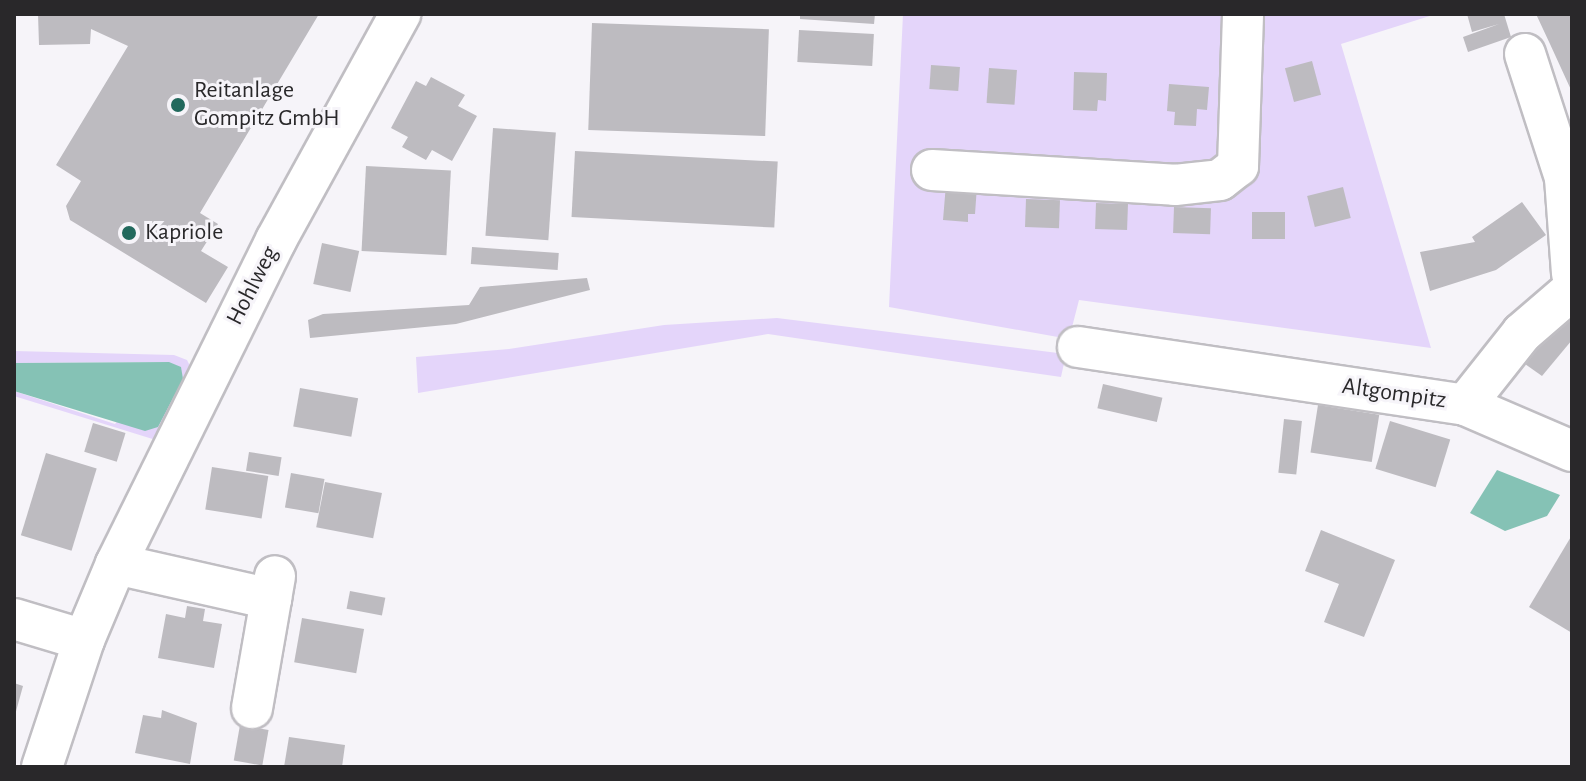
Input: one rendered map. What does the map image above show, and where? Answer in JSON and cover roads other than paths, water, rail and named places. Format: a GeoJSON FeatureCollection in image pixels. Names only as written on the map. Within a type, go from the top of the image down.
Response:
{"type":"FeatureCollection","features":[{"type":"Feature","properties":{"kind":"street","name":"Hohlweg"},"geometry":{"type":"LineString","coordinates":[[42,767],[84,640],[116,564],[276,240],[400,14]]}},
{"type":"Feature","properties":{"kind":"street"},"geometry":{"type":"LineString","coordinates":[[932,170],[1175,185],[1220,180],[1238,166],[1243,14]]}},
{"type":"Feature","properties":{"kind":"street"},"geometry":{"type":"LineString","coordinates":[[1525,54],[1565,178],[1572,274]]}},
{"type":"Feature","properties":{"kind":"street","name":"Altgompitz"},"geometry":{"type":"LineString","coordinates":[[1465,405],[1522,333],[1572,290]]}},
{"type":"Feature","properties":{"kind":"street","name":"Altgompitz"},"geometry":{"type":"LineString","coordinates":[[1078,347],[1465,405],[1572,451]]}},
{"type":"Feature","properties":{"kind":"street"},"geometry":{"type":"LineString","coordinates":[[116,564],[273,588],[252,708]]}},
{"type":"Feature","properties":{"kind":"street"},"geometry":{"type":"LineString","coordinates":[[14,619],[84,640]]}},
{"type":"Feature","properties":{"kind":"place","name":"Reitanlage Gompitz GmbH"},"geometry":{"type":"Point","coordinates":[178,105]}},
{"type":"Feature","properties":{"kind":"place","name":"Kapriole"},"geometry":{"type":"Point","coordinates":[129,233]}}]}
